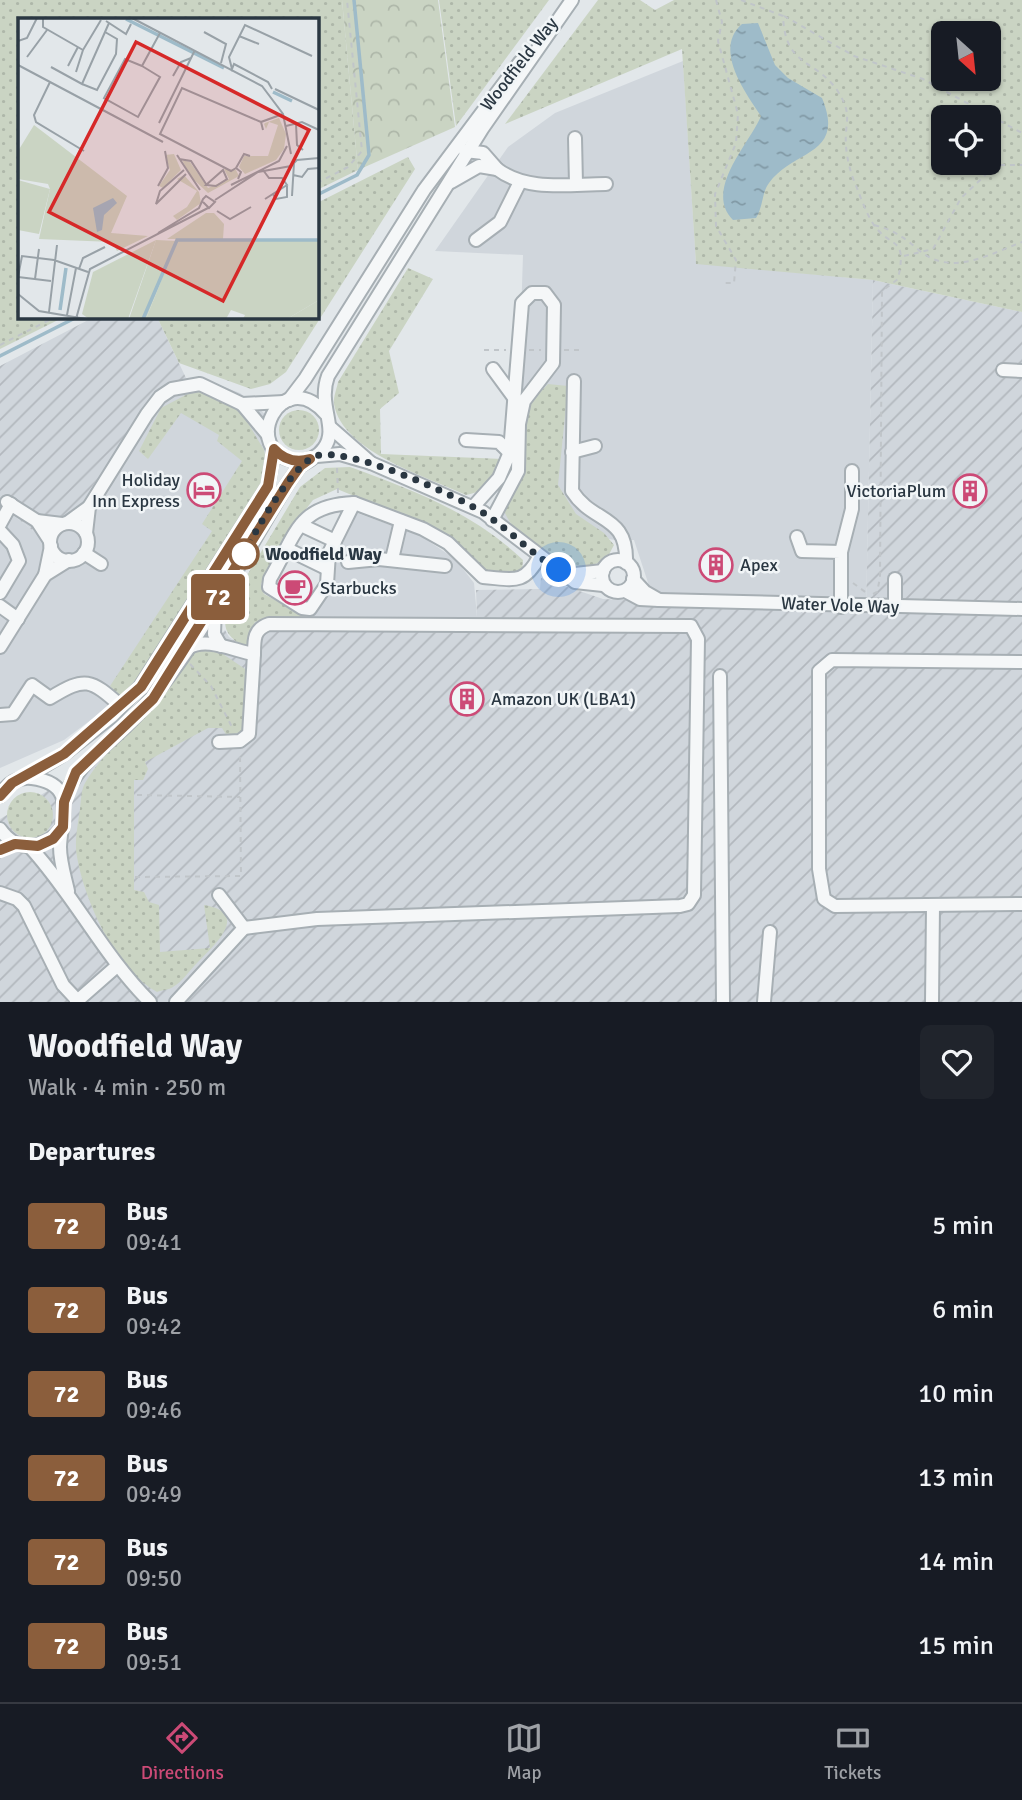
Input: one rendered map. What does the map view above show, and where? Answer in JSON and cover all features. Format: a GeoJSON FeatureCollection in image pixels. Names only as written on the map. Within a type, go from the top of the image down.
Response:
{"type":"FeatureCollection","features":[{"type":"Feature","properties":{"kind":"street","name":"Woodfield Way"},"geometry":{"type":"LineString","coordinates":[[326,414],[323,390],[328,376],[469,150],[571,0]]}},
{"type":"Feature","properties":{"kind":"street","name":"Woodfield Way"},"geometry":{"type":"LineString","coordinates":[[286,401],[443,163],[571,0]]}},
{"type":"Feature","properties":{"kind":"street"},"geometry":{"type":"LineString","coordinates":[[469,150],[486,155],[497,169],[520,182],[590,186],[575,138]]}},
{"type":"Feature","properties":{"kind":"street","name":"Woodfield Way"},"geometry":{"type":"LineString","coordinates":[[443,163],[449,157],[469,150]]}},
{"type":"Feature","properties":{"kind":"street","name":"Woodfield Way"},"geometry":{"type":"LineString","coordinates":[[449,184],[479,166],[497,169]]}},
{"type":"Feature","properties":{"kind":"street"},"geometry":{"type":"LineString","coordinates":[[476,240],[500,222],[520,182]]}},
{"type":"Feature","properties":{"kind":"street"},"geometry":{"type":"LineString","coordinates":[[473,507],[499,478],[514,455],[520,411],[533,386],[548,372],[553,363],[554,305],[545,293],[531,293],[522,303],[515,400],[514,455],[518,471],[492,520]]}},
{"type":"Feature","properties":{"kind":"street"},"geometry":{"type":"LineString","coordinates":[[493,369],[515,400]]}},
{"type":"Feature","properties":{"kind":"street"},"geometry":{"type":"LineString","coordinates":[[1003,370],[1022,371]]}},
{"type":"Feature","properties":{"kind":"street"},"geometry":{"type":"LineString","coordinates":[[574,381],[572,491],[579,503],[620,531],[626,563],[632,570],[633,579],[645,593],[659,600]]}},
{"type":"Feature","properties":{"kind":"street"},"geometry":{"type":"LineString","coordinates":[[0,647],[46,575],[52,534],[89,507],[146,414],[160,397],[172,389],[200,384],[242,404],[269,436],[274,449],[285,458],[298,461],[340,454],[371,463],[473,507],[575,582],[603,585],[615,592],[625,591],[633,579]]}},
{"type":"Feature","properties":{"kind":"street"},"geometry":{"type":"LineString","coordinates":[[242,404],[307,399],[318,404],[326,414],[331,428],[371,463]]}},
{"type":"Feature","properties":{"kind":"street"},"geometry":{"type":"LineString","coordinates":[[269,436],[270,418],[286,401]]}},
{"type":"Feature","properties":{"kind":"street"},"geometry":{"type":"LineString","coordinates":[[69,898],[60,856],[64,802],[76,772],[153,699],[288,483],[300,466],[313,458],[329,439],[331,428]]}},
{"type":"Feature","properties":{"kind":"street"},"geometry":{"type":"LineString","coordinates":[[466,440],[499,442],[514,455]]}},
{"type":"Feature","properties":{"kind":"street"},"geometry":{"type":"LineString","coordinates":[[572,452],[595,446]]}},
{"type":"Feature","properties":{"kind":"street"},"geometry":{"type":"LineString","coordinates":[[0,796],[6,783],[26,777],[64,754],[121,706],[151,673],[268,486],[274,449]]}},
{"type":"Feature","properties":{"kind":"street"},"geometry":{"type":"LineString","coordinates":[[841,607],[841,552],[852,509],[852,471]]}},
{"type":"Feature","properties":{"kind":"street"},"geometry":{"type":"LineString","coordinates":[[0,524],[9,503],[37,521],[59,558],[69,560]]}},
{"type":"Feature","properties":{"kind":"street"},"geometry":{"type":"LineString","coordinates":[[355,503],[335,541],[326,568],[327,584],[310,609],[302,608],[270,587],[270,579],[301,525],[314,510],[339,503],[355,503],[448,543],[483,577],[520,579],[530,574],[539,557]]}},
{"type":"Feature","properties":{"kind":"street"},"geometry":{"type":"LineString","coordinates":[[46,575],[84,553],[88,546],[86,533],[89,507]]}},
{"type":"Feature","properties":{"kind":"street"},"geometry":{"type":"LineString","coordinates":[[37,521],[79,526],[86,533]]}},
{"type":"Feature","properties":{"kind":"street"},"geometry":{"type":"LineString","coordinates":[[392,559],[401,521]]}},
{"type":"Feature","properties":{"kind":"street"},"geometry":{"type":"LineString","coordinates":[[301,525],[335,541]]}},
{"type":"Feature","properties":{"kind":"street"},"geometry":{"type":"LineString","coordinates":[[603,585],[606,566],[616,545],[614,525]]}},
{"type":"Feature","properties":{"kind":"street"},"geometry":{"type":"LineString","coordinates":[[0,531],[13,545],[19,561],[0,593]]}},
{"type":"Feature","properties":{"kind":"street"},"geometry":{"type":"LineString","coordinates":[[797,537],[802,551],[841,552]]}},
{"type":"Feature","properties":{"kind":"street"},"geometry":{"type":"LineString","coordinates":[[287,549],[326,568]]}},
{"type":"Feature","properties":{"kind":"street"},"geometry":{"type":"LineString","coordinates":[[84,553],[101,564]]}},
{"type":"Feature","properties":{"kind":"street"},"geometry":{"type":"LineString","coordinates":[[348,562],[392,559],[445,566]]}},
{"type":"Feature","properties":{"kind":"street"},"geometry":{"type":"LineString","coordinates":[[559,570],[575,574],[626,563]]}},
{"type":"Feature","properties":{"kind":"street"},"geometry":{"type":"LineString","coordinates":[[895,579],[895,607]]}},
{"type":"Feature","properties":{"kind":"street","name":"Water Vole Way"},"geometry":{"type":"LineString","coordinates":[[625,591],[640,599],[659,600],[740,600],[841,607],[1022,609]]}},
{"type":"Feature","properties":{"kind":"street"},"geometry":{"type":"LineString","coordinates":[[216,600],[214,634],[221,646]]}},
{"type":"Feature","properties":{"kind":"street"},"geometry":{"type":"LineString","coordinates":[[0,606],[18,619]]}},
{"type":"Feature","properties":{"kind":"street"},"geometry":{"type":"LineString","coordinates":[[176,1002],[244,928],[317,919],[680,906],[688,904],[694,895],[698,639],[691,626],[270,624],[262,626],[254,636],[249,734],[240,741],[219,742]]}},
{"type":"Feature","properties":{"kind":"street"},"geometry":{"type":"LineString","coordinates":[[183,653],[195,643],[254,654]]}},
{"type":"Feature","properties":{"kind":"street"},"geometry":{"type":"LineString","coordinates":[[1022,662],[832,660],[819,671],[818,869],[824,899],[835,906],[1022,904]]}},
{"type":"Feature","properties":{"kind":"street"},"geometry":{"type":"LineString","coordinates":[[720,676],[723,1002]]}},
{"type":"Feature","properties":{"kind":"street"},"geometry":{"type":"LineString","coordinates":[[7,715],[32,685],[50,698],[76,682],[96,684],[121,706]]}},
{"type":"Feature","properties":{"kind":"street"},"geometry":{"type":"LineString","coordinates":[[26,777],[44,780],[52,785],[64,802]]}},
{"type":"Feature","properties":{"kind":"street"},"geometry":{"type":"LineString","coordinates":[[0,850],[15,844],[30,847],[47,843],[63,827]]}},
{"type":"Feature","properties":{"kind":"street"},"geometry":{"type":"LineString","coordinates":[[0,829],[15,844]]}},
{"type":"Feature","properties":{"kind":"street"},"geometry":{"type":"LineString","coordinates":[[30,847],[52,872],[117,966],[150,1002]]}},
{"type":"Feature","properties":{"kind":"street"},"geometry":{"type":"LineString","coordinates":[[0,893],[17,899],[24,906],[64,985],[77,1001],[117,966]]}},
{"type":"Feature","properties":{"kind":"street"},"geometry":{"type":"LineString","coordinates":[[219,895],[244,928]]}},
{"type":"Feature","properties":{"kind":"street"},"geometry":{"type":"LineString","coordinates":[[932,1002],[933,906]]}},
{"type":"Feature","properties":{"kind":"street"},"geometry":{"type":"LineString","coordinates":[[764,1002],[770,932]]}},
{"type":"Feature","properties":{"kind":"path"},"geometry":{"type":"LineString","coordinates":[[318,182],[348,167],[362,151],[347,0]]}},
{"type":"Feature","properties":{"kind":"path"},"geometry":{"type":"LineString","coordinates":[[716,0],[722,22],[718,41],[738,114],[736,143],[715,194],[716,226],[736,260],[734,284],[722,283]]}},
{"type":"Feature","properties":{"kind":"path"},"geometry":{"type":"LineString","coordinates":[[741,0],[783,16],[854,56],[943,89],[1022,134]]}},
{"type":"Feature","properties":{"kind":"path"},"geometry":{"type":"LineString","coordinates":[[783,16],[784,40],[806,64],[836,89],[850,116],[846,144],[852,176],[873,225],[899,246],[903,256],[898,279],[882,291],[877,592],[871,595],[855,584],[841,582]]}},
{"type":"Feature","properties":{"kind":"path"},"geometry":{"type":"LineString","coordinates":[[903,256],[924,254],[933,249],[961,198],[996,165],[1022,165]]}},
{"type":"Feature","properties":{"kind":"path"},"geometry":{"type":"LineString","coordinates":[[873,225],[907,237],[937,263],[966,263],[1022,242]]}},
{"type":"Feature","properties":{"kind":"path"},"geometry":{"type":"LineString","coordinates":[[0,345],[53,318]]}},
{"type":"Feature","properties":{"kind":"path"},"geometry":{"type":"LineString","coordinates":[[484,350],[584,350]]}},
{"type":"Feature","properties":{"kind":"path"},"geometry":{"type":"LineString","coordinates":[[337,467],[339,503]]}},
{"type":"Feature","properties":{"kind":"path"},"geometry":{"type":"LineString","coordinates":[[295,578],[299,570]]}},
{"type":"Feature","properties":{"kind":"path"},"geometry":{"type":"LineString","coordinates":[[135,877],[241,876],[240,741],[211,686],[183,653]]}},
{"type":"Feature","properties":{"kind":"path"},"geometry":{"type":"LineString","coordinates":[[137,795],[240,797]]}},
{"type":"Feature","properties":{"kind":"shaded area"},"geometry":{"type":"Polygon","coordinates":[[[683,61],[696,263],[873,280],[866,612],[655,604],[634,540],[615,540],[500,520],[499,501],[516,473],[523,255],[435,251],[508,147],[555,113],[683,61]]]}},
{"type":"Feature","properties":{"kind":"shaded area"},"geometry":{"type":"Polygon","coordinates":[[[873,280],[1022,312],[1022,1002],[0,1002],[0,819],[110,754],[225,630],[229,637],[242,645],[247,644],[255,622],[313,617],[477,617],[476,590],[540,589],[541,578],[603,599],[866,612],[873,280]]]}},
{"type":"Feature","properties":{"kind":"shaded area"},"geometry":{"type":"Polygon","coordinates":[[[92,318],[157,318],[186,378],[159,392],[74,512],[36,533],[13,515],[0,513],[0,366],[92,318]]]}},
{"type":"Feature","properties":{"kind":"shaded area"},"geometry":{"type":"Polygon","coordinates":[[[186,378],[200,378],[240,393],[265,414],[270,467],[265,487],[136,686],[64,740],[0,768],[0,513],[13,515],[36,533],[159,392],[186,378]]]}},
{"type":"Feature","properties":{"kind":"shaded area"},"geometry":{"type":"Polygon","coordinates":[[[357,513],[421,536],[455,559],[474,583],[477,617],[313,617],[330,588],[334,556],[357,513]]]}},
{"type":"Feature","properties":{"kind":"green space"},"geometry":{"type":"Polygon","coordinates":[[[0,0],[342,0],[358,170],[318,190],[318,18],[18,18],[18,318],[62,318],[0,349],[0,0]]]}},
{"type":"Feature","properties":{"kind":"green space"},"geometry":{"type":"Polygon","coordinates":[[[342,0],[438,0],[455,127],[358,170],[342,0]]]}},
{"type":"Feature","properties":{"kind":"green space"},"geometry":{"type":"Polygon","coordinates":[[[439,0],[549,0],[456,126],[439,0]]]}},
{"type":"Feature","properties":{"kind":"green space"},"geometry":{"type":"Polygon","coordinates":[[[598,0],[640,0],[655,10],[674,0],[1022,0],[1022,312],[873,280],[696,264],[682,49],[505,124],[598,0]]]}},
{"type":"Feature","properties":{"kind":"green space"},"geometry":{"type":"Polygon","coordinates":[[[408,157],[415,169],[286,372],[270,384],[251,389],[179,363],[157,318],[318,318],[318,202],[408,157]]]}},
{"type":"Feature","properties":{"kind":"green space"},"geometry":{"type":"Polygon","coordinates":[[[408,268],[433,279],[389,351],[399,393],[380,409],[381,454],[503,459],[485,487],[466,495],[410,471],[369,449],[340,421],[334,404],[338,382],[408,268]]]}},
{"type":"Feature","properties":{"kind":"green space"},"geometry":{"type":"Polygon","coordinates":[[[548,384],[568,386],[558,485],[576,514],[604,533],[614,545],[606,560],[579,570],[526,539],[505,513],[506,504],[525,468],[526,419],[531,402],[548,384]]]}},
{"type":"Feature","properties":{"kind":"green space"},"geometry":{"type":"Polygon","coordinates":[[[197,389],[234,406],[245,418],[264,450],[266,460],[260,491],[236,524],[161,648],[120,699],[110,686],[212,531],[202,524],[242,461],[217,441],[219,435],[181,413],[148,459],[139,451],[161,408],[197,389]]]}},
{"type":"Feature","properties":{"kind":"green space"},"geometry":{"type":"Polygon","coordinates":[[[299,410],[313,416],[319,430],[313,444],[299,450],[285,444],[279,430],[285,416],[299,410]]]}},
{"type":"Feature","properties":{"kind":"green space"},"geometry":{"type":"Polygon","coordinates":[[[350,467],[420,494],[463,516],[504,543],[523,560],[522,571],[514,574],[483,571],[437,530],[337,489],[313,500],[292,527],[261,584],[264,594],[306,617],[255,622],[247,644],[242,646],[227,632],[225,622],[228,610],[300,487],[325,468],[350,467]]]}},
{"type":"Feature","properties":{"kind":"green space"},"geometry":{"type":"Polygon","coordinates":[[[198,647],[220,652],[248,671],[246,724],[241,732],[227,736],[222,728],[208,728],[145,762],[148,769],[143,780],[134,780],[134,890],[144,892],[149,902],[159,905],[160,952],[210,948],[204,905],[218,909],[225,915],[227,922],[219,939],[183,979],[171,988],[157,992],[128,968],[104,933],[81,875],[76,851],[77,833],[83,789],[92,772],[159,700],[198,647]]]}},
{"type":"Feature","properties":{"kind":"green space"},"geometry":{"type":"Polygon","coordinates":[[[30,792],[39,793],[46,799],[52,806],[52,824],[46,831],[39,837],[30,838],[21,837],[14,831],[8,824],[7,815],[8,806],[14,799],[21,793],[30,792]]]}},
{"type":"Feature","properties":{"kind":"water"},"geometry":{"type":"Polygon","coordinates":[[[758,23],[775,65],[788,78],[822,98],[828,117],[827,131],[814,150],[779,172],[769,183],[756,218],[733,220],[725,208],[723,195],[726,181],[761,116],[740,83],[731,58],[730,46],[734,34],[742,24],[758,23]]]}},
{"type":"Feature","properties":{"kind":"waterway"},"geometry":{"type":"LineString","coordinates":[[318,194],[357,175],[369,155],[354,0]]}},
{"type":"Feature","properties":{"kind":"waterway"},"geometry":{"type":"LineString","coordinates":[[0,356],[75,318]]}},
{"type":"Feature","properties":{"kind":"bus line","name":"72"},"geometry":{"type":"LineString","coordinates":[[0,796],[12,783],[64,754],[111,716],[141,687],[268,486],[274,464],[274,449],[285,458],[298,461],[310,459],[300,466],[288,483],[153,699],[76,772],[68,786],[64,802],[63,827],[47,843],[30,847],[15,844],[0,850]]}},
{"type":"Feature","properties":{"kind":"place","name":"Holiday Inn Express"},"geometry":{"type":"Point","coordinates":[204,490]}},
{"type":"Feature","properties":{"kind":"place","name":"VictoriaPlum"},"geometry":{"type":"Point","coordinates":[970,491]}},
{"type":"Feature","properties":{"kind":"place","name":"Woodfield Way"},"geometry":{"type":"Point","coordinates":[244,554]}},
{"type":"Feature","properties":{"kind":"place","name":"Apex"},"geometry":{"type":"Point","coordinates":[716,565]}},
{"type":"Feature","properties":{"kind":"place","name":"Starbucks"},"geometry":{"type":"Point","coordinates":[295,588]}},
{"type":"Feature","properties":{"kind":"place","name":"Amazon UK (LBA1)"},"geometry":{"type":"Point","coordinates":[467,699]}},
{"type":"Feature","properties":{"kind":"route"},"geometry":{"type":"LineString","coordinates":[[244,554],[300,466],[317,456],[340,454],[371,463],[483,512],[545,562],[559,570]]}}]}
